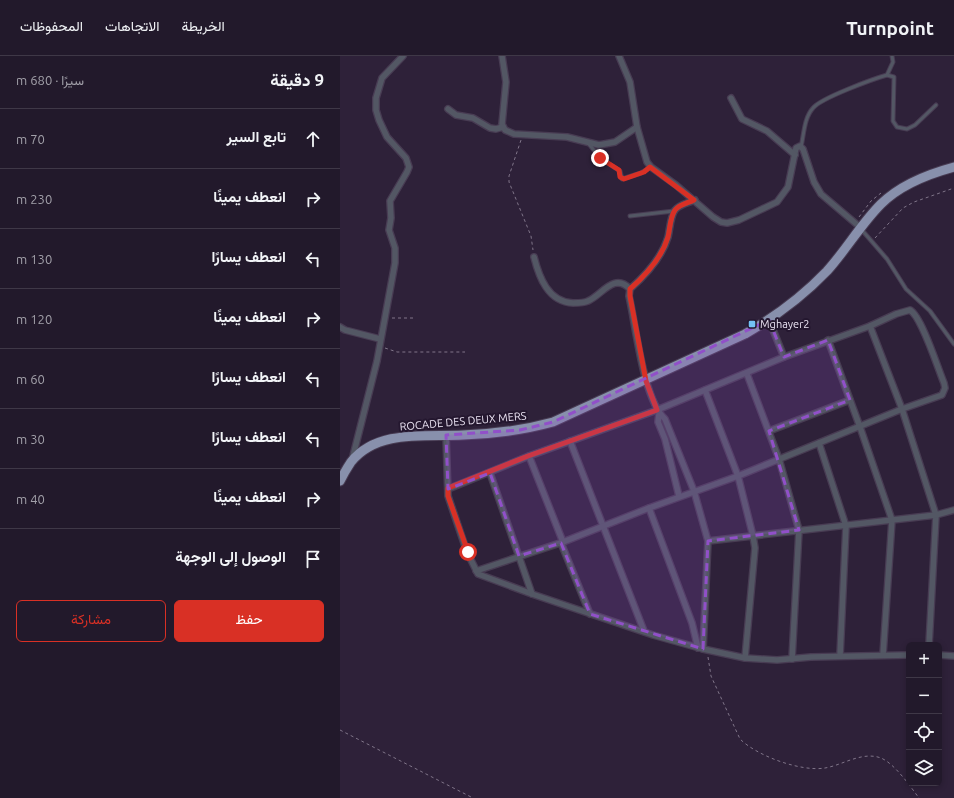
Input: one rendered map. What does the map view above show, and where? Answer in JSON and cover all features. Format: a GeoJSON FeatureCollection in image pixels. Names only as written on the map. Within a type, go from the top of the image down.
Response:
{"type":"FeatureCollection","features":[{"type":"Feature","properties":{"kind":"highway","name":"ROCADE DES DEUX MERS"},"geometry":{"type":"LineString","coordinates":[[340,481],[351,462],[361,452],[386,440],[408,436],[520,430],[553,422],[646,381],[744,334],[770,320],[826,272],[881,204],[916,180],[954,167]]}},
{"type":"Feature","properties":{"kind":"street"},"geometry":{"type":"LineString","coordinates":[[351,462],[362,424],[379,348],[396,254],[389,230],[391,218],[390,200],[409,167],[406,158],[387,137],[376,110],[376,98],[382,78],[403,56]]}},
{"type":"Feature","properties":{"kind":"street"},"geometry":{"type":"LineString","coordinates":[[502,56],[506,82],[503,127]]}},
{"type":"Feature","properties":{"kind":"street"},"geometry":{"type":"LineString","coordinates":[[619,56],[630,82],[637,127],[644,155],[650,167],[694,200],[712,217],[727,223],[767,208],[777,202],[788,187],[796,148],[798,146],[801,147],[814,182],[821,194],[861,228]]}},
{"type":"Feature","properties":{"kind":"street"},"geometry":{"type":"LineString","coordinates":[[730,98],[742,119],[767,131],[795,155]]}},
{"type":"Feature","properties":{"kind":"street"},"geometry":{"type":"LineString","coordinates":[[448,109],[456,115],[473,118],[490,128],[503,127],[509,132],[523,135],[567,137],[599,145],[615,142],[637,127]]}},
{"type":"Feature","properties":{"kind":"street"},"geometry":{"type":"LineString","coordinates":[[630,289],[642,279],[654,263],[668,238],[675,210],[681,205],[694,200]]}},
{"type":"Feature","properties":{"kind":"street"},"geometry":{"type":"LineString","coordinates":[[534,257],[538,274],[544,285],[550,293],[568,303],[587,302],[605,288],[616,283],[627,286],[630,289]]}},
{"type":"Feature","properties":{"kind":"street"},"geometry":{"type":"LineString","coordinates":[[630,289],[646,381],[658,412],[658,422],[665,439],[679,496]]}},
{"type":"Feature","properties":{"kind":"street"},"geometry":{"type":"LineString","coordinates":[[448,488],[490,473],[528,456],[658,412],[705,390],[747,374],[784,357],[910,310],[914,313],[921,324],[944,383],[945,388],[942,395],[902,409],[738,476],[679,496],[562,542],[476,571]]}},
{"type":"Feature","properties":{"kind":"street"},"geometry":{"type":"LineString","coordinates":[[770,320],[784,357]]}},
{"type":"Feature","properties":{"kind":"street"},"geometry":{"type":"LineString","coordinates":[[870,326],[902,409],[936,515],[929,642]]}},
{"type":"Feature","properties":{"kind":"street"},"geometry":{"type":"LineString","coordinates":[[340,327],[345,330],[380,339]]}},
{"type":"Feature","properties":{"kind":"street"},"geometry":{"type":"LineString","coordinates":[[828,340],[892,520],[883,655]]}},
{"type":"Feature","properties":{"kind":"street"},"geometry":{"type":"LineString","coordinates":[[747,374],[779,459],[799,530],[792,659]]}},
{"type":"Feature","properties":{"kind":"street"},"geometry":{"type":"LineString","coordinates":[[705,390],[738,476],[754,536],[745,658]]}},
{"type":"Feature","properties":{"kind":"street"},"geometry":{"type":"LineString","coordinates":[[769,431],[850,400]]}},
{"type":"Feature","properties":{"kind":"street"},"geometry":{"type":"LineString","coordinates":[[658,412],[665,419],[694,491],[708,541],[703,649]]}},
{"type":"Feature","properties":{"kind":"street"},"geometry":{"type":"LineString","coordinates":[[446,435],[450,503],[476,571],[481,576],[644,631],[703,649],[745,658],[792,659],[811,657],[906,655]]}},
{"type":"Feature","properties":{"kind":"street"},"geometry":{"type":"LineString","coordinates":[[570,441],[644,631]]}},
{"type":"Feature","properties":{"kind":"street"},"geometry":{"type":"LineString","coordinates":[[819,443],[846,526],[840,656]]}},
{"type":"Feature","properties":{"kind":"street"},"geometry":{"type":"LineString","coordinates":[[528,456],[590,614]]}},
{"type":"Feature","properties":{"kind":"street"},"geometry":{"type":"LineString","coordinates":[[490,473],[532,594]]}},
{"type":"Feature","properties":{"kind":"street"},"geometry":{"type":"LineString","coordinates":[[649,508],[703,649]]}},
{"type":"Feature","properties":{"kind":"street"},"geometry":{"type":"LineString","coordinates":[[708,541],[936,515],[954,510]]}},
{"type":"Feature","properties":{"kind":"street"},"geometry":{"type":"LineString","coordinates":[[942,655],[954,656]]}},
{"type":"Feature","properties":{"kind":"lane"},"geometry":{"type":"LineString","coordinates":[[887,75],[893,62],[892,56]]}},
{"type":"Feature","properties":{"kind":"lane"},"geometry":{"type":"LineString","coordinates":[[801,147],[808,117],[814,106],[842,92],[887,75],[893,76],[894,78],[893,121],[897,127],[907,130],[915,125],[936,105]]}},
{"type":"Feature","properties":{"kind":"lane"},"geometry":{"type":"LineString","coordinates":[[588,142],[600,158],[620,171],[622,178],[641,173],[650,167]]}},
{"type":"Feature","properties":{"kind":"lane"},"geometry":{"type":"LineString","coordinates":[[630,216],[675,210]]}},
{"type":"Feature","properties":{"kind":"lane"},"geometry":{"type":"LineString","coordinates":[[861,228],[906,288],[930,311],[954,344]]}},
{"type":"Feature","properties":{"kind":"path"},"geometry":{"type":"LineString","coordinates":[[523,135],[509,176],[509,182],[531,236],[534,257]]}},
{"type":"Feature","properties":{"kind":"path"},"geometry":{"type":"LineString","coordinates":[[872,241],[903,208],[914,202],[954,188]]}},
{"type":"Feature","properties":{"kind":"path"},"geometry":{"type":"LineString","coordinates":[[384,318],[414,318]]}},
{"type":"Feature","properties":{"kind":"path"},"geometry":{"type":"LineString","coordinates":[[379,348],[397,352],[466,352]]}},
{"type":"Feature","properties":{"kind":"path"},"geometry":{"type":"LineString","coordinates":[[703,649],[711,676],[740,739],[747,747],[759,754],[811,769],[824,768],[864,756],[882,759],[903,777],[919,798]]}},
{"type":"Feature","properties":{"kind":"path"},"geometry":{"type":"LineString","coordinates":[[340,730],[473,798]]}},
{"type":"Feature","properties":{"kind":"highlighted area"},"geometry":{"type":"Polygon","coordinates":[[[769,320],[784,357],[828,340],[850,400],[769,431],[799,530],[708,541],[703,649],[590,614],[561,543],[519,556],[490,473],[448,489],[446,435],[520,430],[553,422],[769,320]]]}},
{"type":"Feature","properties":{"kind":"place","name":"Mghayer2"},"geometry":{"type":"Point","coordinates":[752,324]}},
{"type":"Feature","properties":{"kind":"route"},"geometry":{"type":"LineString","coordinates":[[468,552],[448,496],[448,488],[490,473],[528,456],[657,410],[646,381],[630,289],[642,279],[654,263],[668,238],[675,210],[681,205],[694,200],[676,185],[650,167],[644,172],[624,179],[620,177],[621,172],[619,170],[600,158]]}}]}
